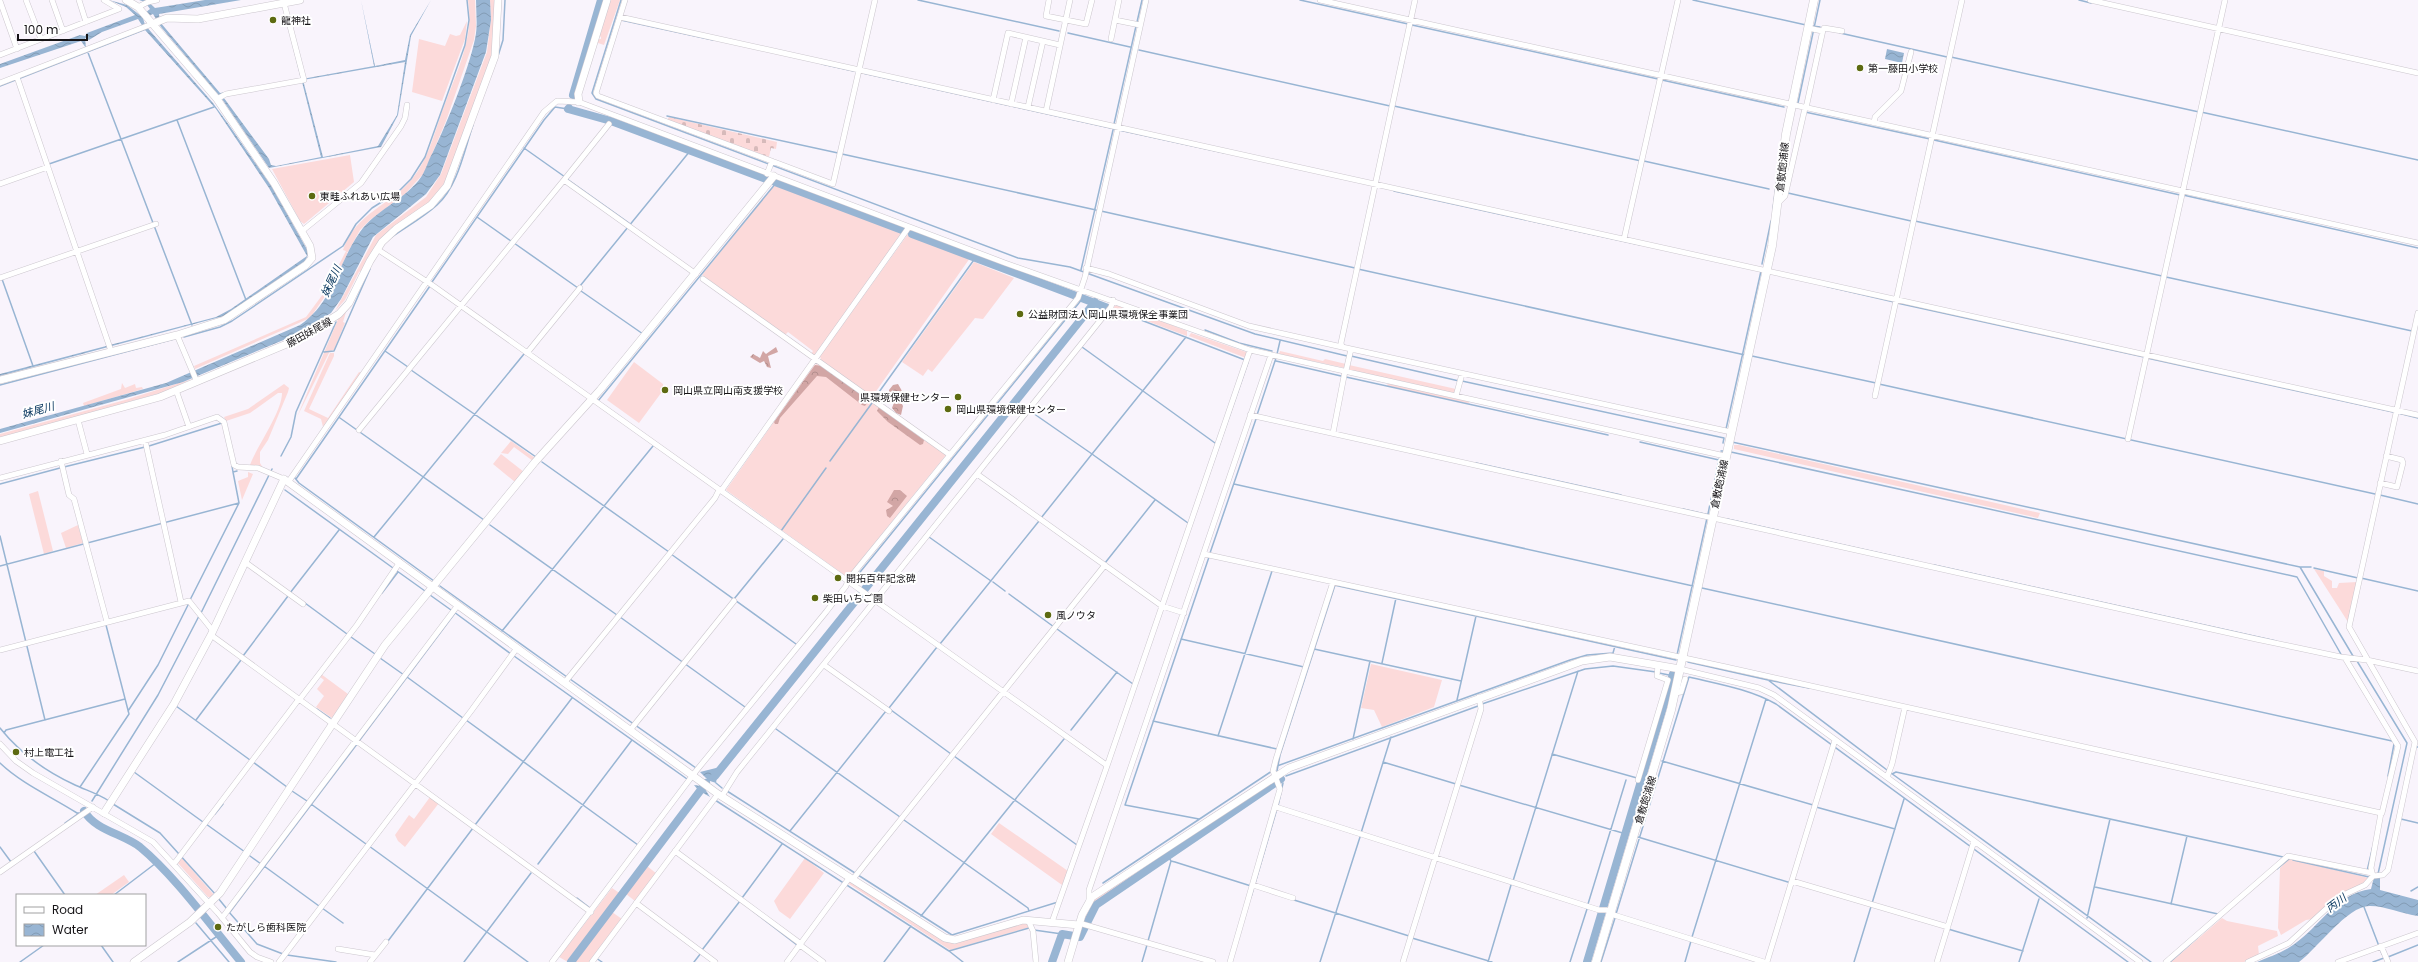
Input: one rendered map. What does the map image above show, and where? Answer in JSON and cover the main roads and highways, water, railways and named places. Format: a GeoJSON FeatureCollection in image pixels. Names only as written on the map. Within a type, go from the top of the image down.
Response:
{"type":"FeatureCollection","features":[{"type":"Feature","properties":{"kind":"main road","name":"倉敷飽浦線"},"geometry":{"type":"LineString","coordinates":[[1596,962],[1609,913],[1665,737],[1675,693],[1678,657],[1708,517],[1731,432],[1767,270],[1779,202],[1784,146],[1792,105],[1812,29],[1814,0]]}},
{"type":"Feature","properties":{"kind":"water"},"geometry":{"type":"Polygon","coordinates":[[[109,0],[127,5],[141,16],[150,9],[145,2],[139,0],[146,0],[155,8],[205,0],[241,0],[159,14],[160,22],[220,93],[301,79],[283,8],[302,79],[374,66],[361,0],[375,66],[405,60],[410,35],[431,0],[411,36],[398,115],[381,147],[269,168],[222,99],[161,27],[153,14],[143,18],[145,25],[213,103],[229,125],[272,187],[309,253],[305,261],[224,316],[0,376],[0,374],[216,317],[231,309],[307,256],[269,188],[216,109],[145,30],[138,19],[102,32],[89,40],[85,38],[86,48],[81,41],[0,68],[0,64],[80,35],[85,36],[87,33],[135,15],[126,7],[109,0]],[[405,62],[303,80],[323,157],[378,146],[397,115],[405,62]],[[302,82],[221,94],[269,159],[271,165],[276,166],[321,157],[302,82]]]}},
{"type":"Feature","properties":{"kind":"water","name":"妹尾川"},"geometry":{"type":"Polygon","coordinates":[[[476,0],[490,0],[491,20],[486,52],[440,175],[426,194],[373,237],[341,299],[331,313],[298,334],[183,382],[0,433],[0,429],[166,383],[300,325],[311,316],[328,294],[352,244],[366,224],[405,194],[419,180],[423,173],[451,112],[472,52],[477,24],[476,0]]]}},
{"type":"Feature","properties":{"kind":"water"},"geometry":{"type":"Polygon","coordinates":[[[1887,49],[1904,53],[1902,63],[1885,59],[1887,49]]]}},
{"type":"Feature","properties":{"kind":"water"},"geometry":{"type":"Polygon","coordinates":[[[720,767],[722,769],[717,777],[716,783],[710,781],[705,789],[710,797],[698,790],[694,785],[701,786],[707,779],[700,772],[720,767]]]}},
{"type":"Feature","properties":{"kind":"water"},"geometry":{"type":"Polygon","coordinates":[[[2374,877],[2380,877],[2380,890],[2418,900],[2418,916],[2376,906],[2361,908],[2352,912],[2299,962],[2257,962],[2289,948],[2312,929],[2338,904],[2348,897],[2358,892],[2371,889],[2374,877]]]}},
{"type":"Feature","properties":{"kind":"waterway"},"geometry":{"type":"LineString","coordinates":[[184,337],[220,327],[232,321],[343,246],[356,224],[372,208],[399,191],[411,179],[425,157],[465,45],[469,20],[467,0]]}},
{"type":"Feature","properties":{"kind":"waterway"},"geometry":{"type":"LineString","coordinates":[[498,56],[503,40],[505,0]]}},
{"type":"Feature","properties":{"kind":"waterway"},"geometry":{"type":"LineString","coordinates":[[573,95],[601,0]]}},
{"type":"Feature","properties":{"kind":"waterway"},"geometry":{"type":"LineString","coordinates":[[621,0],[592,93],[596,99],[1018,258],[1070,267],[1255,334],[1347,356]]}},
{"type":"Feature","properties":{"kind":"waterway"},"geometry":{"type":"LineString","coordinates":[[918,0],[1059,31]]}},
{"type":"Feature","properties":{"kind":"waterway"},"geometry":{"type":"LineString","coordinates":[[1137,22],[1142,0]]}},
{"type":"Feature","properties":{"kind":"waterway"},"geometry":{"type":"LineString","coordinates":[[1300,0],[1408,24]]}},
{"type":"Feature","properties":{"kind":"waterway"},"geometry":{"type":"LineString","coordinates":[[1693,0],[1806,25]]}},
{"type":"Feature","properties":{"kind":"waterway"},"geometry":{"type":"LineString","coordinates":[[1798,103],[1820,0]]}},
{"type":"Feature","properties":{"kind":"waterway"},"geometry":{"type":"LineString","coordinates":[[2079,0],[2091,3]]}},
{"type":"Feature","properties":{"kind":"waterway"},"geometry":{"type":"LineString","coordinates":[[621,20],[713,40]]}},
{"type":"Feature","properties":{"kind":"waterway"},"geometry":{"type":"LineString","coordinates":[[1412,25],[1658,79]]}},
{"type":"Feature","properties":{"kind":"waterway"},"geometry":{"type":"LineString","coordinates":[[1114,124],[1136,26]]}},
{"type":"Feature","properties":{"kind":"waterway"},"geometry":{"type":"LineString","coordinates":[[1813,26],[1820,27]]}},
{"type":"Feature","properties":{"kind":"waterway"},"geometry":{"type":"LineString","coordinates":[[0,86],[146,29]]}},
{"type":"Feature","properties":{"kind":"waterway"},"geometry":{"type":"LineString","coordinates":[[1068,33],[1130,47]]}},
{"type":"Feature","properties":{"kind":"waterway"},"geometry":{"type":"LineString","coordinates":[[1840,33],[1947,57]]}},
{"type":"Feature","properties":{"kind":"waterway"},"geometry":{"type":"LineString","coordinates":[[87,50],[192,325]]}},
{"type":"Feature","properties":{"kind":"waterway"},"geometry":{"type":"LineString","coordinates":[[1139,50],[1390,106]]}},
{"type":"Feature","properties":{"kind":"waterway"},"geometry":{"type":"LineString","coordinates":[[1951,57],[2199,112]]}},
{"type":"Feature","properties":{"kind":"waterway"},"geometry":{"type":"LineString","coordinates":[[822,64],[1115,129]]}},
{"type":"Feature","properties":{"kind":"waterway"},"geometry":{"type":"LineString","coordinates":[[1662,80],[1784,107]]}},
{"type":"Feature","properties":{"kind":"waterway"},"geometry":{"type":"LineString","coordinates":[[1394,106],[1641,161]]}},
{"type":"Feature","properties":{"kind":"waterway"},"geometry":{"type":"LineString","coordinates":[[49,164],[214,107]]}},
{"type":"Feature","properties":{"kind":"waterway"},"geometry":{"type":"LineString","coordinates":[[432,282],[544,120],[555,107],[568,109]]}},
{"type":"Feature","properties":{"kind":"waterway"},"geometry":{"type":"LineString","coordinates":[[569,108],[568,109],[611,121],[766,179]]}},
{"type":"Feature","properties":{"kind":"waterway"},"geometry":{"type":"LineString","coordinates":[[1805,112],[1930,139]]}},
{"type":"Feature","properties":{"kind":"waterway"},"geometry":{"type":"LineString","coordinates":[[2201,112],[2418,160]]}},
{"type":"Feature","properties":{"kind":"waterway"},"geometry":{"type":"LineString","coordinates":[[667,116],[838,153]]}},
{"type":"Feature","properties":{"kind":"waterway"},"geometry":{"type":"LineString","coordinates":[[177,120],[246,300]]}},
{"type":"Feature","properties":{"kind":"waterway"},"geometry":{"type":"LineString","coordinates":[[392,237],[426,214],[444,197],[460,168],[473,125]]}},
{"type":"Feature","properties":{"kind":"waterway"},"geometry":{"type":"LineString","coordinates":[[1081,270],[1113,130]]}},
{"type":"Feature","properties":{"kind":"waterway"},"geometry":{"type":"LineString","coordinates":[[1119,130],[1225,153]]}},
{"type":"Feature","properties":{"kind":"waterway"},"geometry":{"type":"LineString","coordinates":[[1934,140],[2180,195]]}},
{"type":"Feature","properties":{"kind":"waterway"},"geometry":{"type":"LineString","coordinates":[[524,148],[565,177]]}},
{"type":"Feature","properties":{"kind":"waterway"},"geometry":{"type":"LineString","coordinates":[[580,286],[690,151]]}},
{"type":"Feature","properties":{"kind":"waterway"},"geometry":{"type":"LineString","coordinates":[[842,154],[1096,210]]}},
{"type":"Feature","properties":{"kind":"waterway"},"geometry":{"type":"LineString","coordinates":[[1644,161],[1769,189]]}},
{"type":"Feature","properties":{"kind":"waterway"},"geometry":{"type":"LineString","coordinates":[[1773,209],[1777,178]]}},
{"type":"Feature","properties":{"kind":"waterway"},"geometry":{"type":"LineString","coordinates":[[567,179],[629,223]]}},
{"type":"Feature","properties":{"kind":"waterway"},"geometry":{"type":"LineString","coordinates":[[775,182],[902,230]]}},
{"type":"Feature","properties":{"kind":"waterway"},"geometry":{"type":"LineString","coordinates":[[598,401],[776,183]]}},
{"type":"Feature","properties":{"kind":"waterway"},"geometry":{"type":"LineString","coordinates":[[1394,191],[1641,245]]}},
{"type":"Feature","properties":{"kind":"waterway"},"geometry":{"type":"LineString","coordinates":[[1788,193],[1911,221]]}},
{"type":"Feature","properties":{"kind":"waterway"},"geometry":{"type":"LineString","coordinates":[[2183,195],[2418,248]]}},
{"type":"Feature","properties":{"kind":"waterway"},"geometry":{"type":"LineString","coordinates":[[1101,211],[1355,268]]}},
{"type":"Feature","properties":{"kind":"waterway"},"geometry":{"type":"LineString","coordinates":[[477,217],[511,241]]}},
{"type":"Feature","properties":{"kind":"waterway"},"geometry":{"type":"LineString","coordinates":[[1762,264],[1771,221]]}},
{"type":"Feature","properties":{"kind":"waterway"},"geometry":{"type":"LineString","coordinates":[[1915,221],[2162,276]]}},
{"type":"Feature","properties":{"kind":"waterway"},"geometry":{"type":"LineString","coordinates":[[912,234],[1108,308]]}},
{"type":"Feature","properties":{"kind":"waterway"},"geometry":{"type":"LineString","coordinates":[[514,243],[578,288]]}},
{"type":"Feature","properties":{"kind":"waterway"},"geometry":{"type":"LineString","coordinates":[[874,399],[976,257]]}},
{"type":"Feature","properties":{"kind":"waterway"},"geometry":{"type":"LineString","coordinates":[[324,352],[334,351],[370,269]]}},
{"type":"Feature","properties":{"kind":"waterway"},"geometry":{"type":"LineString","coordinates":[[1358,269],[1745,355]]}},
{"type":"Feature","properties":{"kind":"waterway"},"geometry":{"type":"LineString","coordinates":[[1726,429],[1761,271]]}},
{"type":"Feature","properties":{"kind":"waterway"},"geometry":{"type":"LineString","coordinates":[[2166,277],[2412,331]]}},
{"type":"Feature","properties":{"kind":"waterway"},"geometry":{"type":"LineString","coordinates":[[2,279],[33,366]]}},
{"type":"Feature","properties":{"kind":"waterway"},"geometry":{"type":"LineString","coordinates":[[296,479],[430,286]]}},
{"type":"Feature","properties":{"kind":"waterway"},"geometry":{"type":"LineString","coordinates":[[1825,286],[1894,302]]}},
{"type":"Feature","properties":{"kind":"waterway"},"geometry":{"type":"LineString","coordinates":[[581,291],[643,334]]}},
{"type":"Feature","properties":{"kind":"waterway"},"geometry":{"type":"LineString","coordinates":[[852,582],[1083,298]]}},
{"type":"Feature","properties":{"kind":"waterway"},"geometry":{"type":"LineString","coordinates":[[715,776],[1095,302]]}},
{"type":"Feature","properties":{"kind":"waterway"},"geometry":{"type":"LineString","coordinates":[[1897,303],[2144,357]]}},
{"type":"Feature","properties":{"kind":"waterway"},"geometry":{"type":"LineString","coordinates":[[1115,310],[1245,360]]}},
{"type":"Feature","properties":{"kind":"waterway"},"geometry":{"type":"LineString","coordinates":[[281,456],[291,437],[296,412],[336,322]]}},
{"type":"Feature","properties":{"kind":"waterway"},"geometry":{"type":"LineString","coordinates":[[1205,330],[1239,343],[1272,351]]}},
{"type":"Feature","properties":{"kind":"waterway"},"geometry":{"type":"LineString","coordinates":[[1030,411],[1092,454],[1186,337]]}},
{"type":"Feature","properties":{"kind":"waterway"},"geometry":{"type":"LineString","coordinates":[[0,385],[174,339]]}},
{"type":"Feature","properties":{"kind":"waterway"},"geometry":{"type":"LineString","coordinates":[[1277,354],[1280,341]]}},
{"type":"Feature","properties":{"kind":"waterway"},"geometry":{"type":"LineString","coordinates":[[1082,347],[1215,443]]}},
{"type":"Feature","properties":{"kind":"waterway"},"geometry":{"type":"LineString","coordinates":[[385,351],[408,367]]}},
{"type":"Feature","properties":{"kind":"waterway"},"geometry":{"type":"LineString","coordinates":[[374,537],[524,354]]}},
{"type":"Feature","properties":{"kind":"waterway"},"geometry":{"type":"LineString","coordinates":[[1351,356],[1459,381]]}},
{"type":"Feature","properties":{"kind":"waterway"},"geometry":{"type":"LineString","coordinates":[[1752,356],[1876,383]]}},
{"type":"Feature","properties":{"kind":"waterway"},"geometry":{"type":"LineString","coordinates":[[1257,415],[1276,358]]}},
{"type":"Feature","properties":{"kind":"waterway"},"geometry":{"type":"LineString","coordinates":[[2147,358],[2393,412]]}},
{"type":"Feature","properties":{"kind":"waterway"},"geometry":{"type":"LineString","coordinates":[[1276,361],[1341,376]]}},
{"type":"Feature","properties":{"kind":"waterway"},"geometry":{"type":"LineString","coordinates":[[1061,901],[1248,362]]}},
{"type":"Feature","properties":{"kind":"waterway"},"geometry":{"type":"LineString","coordinates":[[411,370],[536,457]]}},
{"type":"Feature","properties":{"kind":"waterway"},"geometry":{"type":"LineString","coordinates":[[1346,377],[1608,435]]}},
{"type":"Feature","properties":{"kind":"waterway"},"geometry":{"type":"LineString","coordinates":[[1462,381],[1724,438],[1723,443]]}},
{"type":"Feature","properties":{"kind":"waterway"},"geometry":{"type":"LineString","coordinates":[[1879,384],[2375,494]]}},
{"type":"Feature","properties":{"kind":"waterway"},"geometry":{"type":"LineString","coordinates":[[830,461],[872,403]]}},
{"type":"Feature","properties":{"kind":"waterway"},"geometry":{"type":"LineString","coordinates":[[2398,413],[2418,418]]}},
{"type":"Feature","properties":{"kind":"waterway"},"geometry":{"type":"LineString","coordinates":[[340,418],[484,520]]}},
{"type":"Feature","properties":{"kind":"waterway"},"geometry":{"type":"LineString","coordinates":[[1210,553],[1256,419]]}},
{"type":"Feature","properties":{"kind":"waterway"},"geometry":{"type":"LineString","coordinates":[[64,467],[149,446],[222,423]]}},
{"type":"Feature","properties":{"kind":"waterway"},"geometry":{"type":"LineString","coordinates":[[1640,442],[1719,460]]}},
{"type":"Feature","properties":{"kind":"waterway"},"geometry":{"type":"LineString","coordinates":[[1732,442],[2300,567],[2353,656]]}},
{"type":"Feature","properties":{"kind":"waterway"},"geometry":{"type":"LineString","coordinates":[[502,631],[653,446]]}},
{"type":"Feature","properties":{"kind":"waterway"},"geometry":{"type":"LineString","coordinates":[[1731,452],[2297,577],[2342,656]]}},
{"type":"Feature","properties":{"kind":"waterway"},"geometry":{"type":"LineString","coordinates":[[1041,518],[1092,454],[1188,523]]}},
{"type":"Feature","properties":{"kind":"waterway"},"geometry":{"type":"LineString","coordinates":[[1708,514],[1719,459]]}},
{"type":"Feature","properties":{"kind":"waterway"},"geometry":{"type":"LineString","coordinates":[[542,462],[669,552]]}},
{"type":"Feature","properties":{"kind":"waterway"},"geometry":{"type":"LineString","coordinates":[[1476,463],[1621,495]]}},
{"type":"Feature","properties":{"kind":"waterway"},"geometry":{"type":"LineString","coordinates":[[232,466],[233,472],[237,471]]}},
{"type":"Feature","properties":{"kind":"waterway"},"geometry":{"type":"LineString","coordinates":[[0,484],[60,468]]}},
{"type":"Feature","properties":{"kind":"waterway"},"geometry":{"type":"LineString","coordinates":[[781,531],[826,468]]}},
{"type":"Feature","properties":{"kind":"waterway"},"geometry":{"type":"LineString","coordinates":[[201,613],[272,469]]}},
{"type":"Feature","properties":{"kind":"waterway"},"geometry":{"type":"LineString","coordinates":[[190,600],[239,503],[233,472]]}},
{"type":"Feature","properties":{"kind":"waterway"},"geometry":{"type":"LineString","coordinates":[[295,478],[299,483],[434,581]]}},
{"type":"Feature","properties":{"kind":"waterway"},"geometry":{"type":"LineString","coordinates":[[1234,484],[1693,586]]}},
{"type":"Feature","properties":{"kind":"waterway"},"geometry":{"type":"LineString","coordinates":[[285,490],[393,568]]}},
{"type":"Feature","properties":{"kind":"waterway"},"geometry":{"type":"LineString","coordinates":[[2380,495],[2418,504]]}},
{"type":"Feature","properties":{"kind":"waterway"},"geometry":{"type":"LineString","coordinates":[[1105,563],[1155,500]]}},
{"type":"Feature","properties":{"kind":"waterway"},"geometry":{"type":"LineString","coordinates":[[0,566],[239,503]]}},
{"type":"Feature","properties":{"kind":"waterway"},"geometry":{"type":"LineString","coordinates":[[1683,509],[1709,515]]}},
{"type":"Feature","properties":{"kind":"waterway"},"geometry":{"type":"LineString","coordinates":[[1677,655],[1707,518]]}},
{"type":"Feature","properties":{"kind":"waterway"},"geometry":{"type":"LineString","coordinates":[[1727,519],[1915,561]]}},
{"type":"Feature","properties":{"kind":"waterway"},"geometry":{"type":"LineString","coordinates":[[940,644],[1039,521]]}},
{"type":"Feature","properties":{"kind":"waterway"},"geometry":{"type":"LineString","coordinates":[[490,525],[617,615]]}},
{"type":"Feature","properties":{"kind":"waterway"},"geometry":{"type":"LineString","coordinates":[[290,593],[339,530]]}},
{"type":"Feature","properties":{"kind":"waterway"},"geometry":{"type":"LineString","coordinates":[[0,536],[45,720]]}},
{"type":"Feature","properties":{"kind":"waterway"},"geometry":{"type":"LineString","coordinates":[[929,537],[991,581]]}},
{"type":"Feature","properties":{"kind":"waterway"},"geometry":{"type":"LineString","coordinates":[[734,599],[783,539]]}},
{"type":"Feature","properties":{"kind":"waterway"},"geometry":{"type":"LineString","coordinates":[[671,554],[796,644]]}},
{"type":"Feature","properties":{"kind":"waterway"},"geometry":{"type":"LineString","coordinates":[[1199,819],[1125,805],[1209,557]]}},
{"type":"Feature","properties":{"kind":"waterway"},"geometry":{"type":"LineString","coordinates":[[1934,565],[2276,641]]}},
{"type":"Feature","properties":{"kind":"waterway"},"geometry":{"type":"LineString","coordinates":[[2300,567],[2311,567]]}},
{"type":"Feature","properties":{"kind":"waterway"},"geometry":{"type":"LineString","coordinates":[[2314,568],[2358,578]]}},
{"type":"Feature","properties":{"kind":"waterway"},"geometry":{"type":"LineString","coordinates":[[397,571],[425,591]]}},
{"type":"Feature","properties":{"kind":"waterway"},"geometry":{"type":"LineString","coordinates":[[1218,736],[1272,571]]}},
{"type":"Feature","properties":{"kind":"waterway"},"geometry":{"type":"LineString","coordinates":[[382,593],[398,572]]}},
{"type":"Feature","properties":{"kind":"waterway"},"geometry":{"type":"LineString","coordinates":[[2361,578],[2418,591]]}},
{"type":"Feature","properties":{"kind":"waterway"},"geometry":{"type":"LineString","coordinates":[[993,582],[1005,591]]}},
{"type":"Feature","properties":{"kind":"waterway"},"geometry":{"type":"LineString","coordinates":[[1334,585],[1676,660]]}},
{"type":"Feature","properties":{"kind":"waterway"},"geometry":{"type":"LineString","coordinates":[[1277,771],[1280,755],[1335,585]]}},
{"type":"Feature","properties":{"kind":"waterway"},"geometry":{"type":"LineString","coordinates":[[440,586],[567,677]]}},
{"type":"Feature","properties":{"kind":"waterway"},"geometry":{"type":"LineString","coordinates":[[1702,588],[2392,741]]}},
{"type":"Feature","properties":{"kind":"waterway"},"geometry":{"type":"LineString","coordinates":[[1009,594],[1054,627]]}},
{"type":"Feature","properties":{"kind":"waterway"},"geometry":{"type":"LineString","coordinates":[[430,595],[451,610]]}},
{"type":"Feature","properties":{"kind":"waterway"},"geometry":{"type":"LineString","coordinates":[[243,656],[288,596]]}},
{"type":"Feature","properties":{"kind":"waterway"},"geometry":{"type":"LineString","coordinates":[[1382,663],[1396,598]]}},
{"type":"Feature","properties":{"kind":"waterway"},"geometry":{"type":"LineString","coordinates":[[128,711],[158,665],[189,603]]}},
{"type":"Feature","properties":{"kind":"waterway"},"geometry":{"type":"LineString","coordinates":[[305,603],[347,634]]}},
{"type":"Feature","properties":{"kind":"waterway"},"geometry":{"type":"LineString","coordinates":[[454,612],[511,654]]}},
{"type":"Feature","properties":{"kind":"waterway"},"geometry":{"type":"LineString","coordinates":[[359,741],[455,613]]}},
{"type":"Feature","properties":{"kind":"waterway"},"geometry":{"type":"LineString","coordinates":[[92,801],[158,695],[199,616]]}},
{"type":"Feature","properties":{"kind":"waterway"},"geometry":{"type":"LineString","coordinates":[[1457,700],[1476,616]]}},
{"type":"Feature","properties":{"kind":"waterway"},"geometry":{"type":"LineString","coordinates":[[620,617],[745,707]]}},
{"type":"Feature","properties":{"kind":"waterway"},"geometry":{"type":"LineString","coordinates":[[80,787],[129,714],[106,625]]}},
{"type":"Feature","properties":{"kind":"waterway"},"geometry":{"type":"LineString","coordinates":[[1057,629],[1133,684]]}},
{"type":"Feature","properties":{"kind":"waterway"},"geometry":{"type":"LineString","coordinates":[[351,637],[375,654]]}},
{"type":"Feature","properties":{"kind":"waterway"},"geometry":{"type":"LineString","coordinates":[[1181,639],[1304,667]]}},
{"type":"Feature","properties":{"kind":"waterway"},"geometry":{"type":"LineString","coordinates":[[1277,766],[1570,660],[1587,655],[1613,653],[1615,646]]}},
{"type":"Feature","properties":{"kind":"waterway"},"geometry":{"type":"LineString","coordinates":[[889,708],[937,647]]}},
{"type":"Feature","properties":{"kind":"waterway"},"geometry":{"type":"LineString","coordinates":[[1314,649],[1461,681]]}},
{"type":"Feature","properties":{"kind":"waterway"},"geometry":{"type":"LineString","coordinates":[[514,656],[687,779]]}},
{"type":"Feature","properties":{"kind":"waterway"},"geometry":{"type":"LineString","coordinates":[[380,658],[404,675]]}},
{"type":"Feature","properties":{"kind":"waterway"},"geometry":{"type":"LineString","coordinates":[[196,720],[241,660]]}},
{"type":"Feature","properties":{"kind":"waterway"},"geometry":{"type":"LineString","coordinates":[[1353,739],[1370,661]]}},
{"type":"Feature","properties":{"kind":"waterway"},"geometry":{"type":"LineString","coordinates":[[2357,661],[2407,743],[2378,874]]}},
{"type":"Feature","properties":{"kind":"waterway"},"geometry":{"type":"LineString","coordinates":[[1688,662],[1768,680],[1887,770]]}},
{"type":"Feature","properties":{"kind":"waterway"},"geometry":{"type":"LineString","coordinates":[[1482,704],[1585,669],[1613,666],[1656,672]]}},
{"type":"Feature","properties":{"kind":"waterway"},"geometry":{"type":"LineString","coordinates":[[1513,881],[1578,671]]}},
{"type":"Feature","properties":{"kind":"waterway"},"geometry":{"type":"LineString","coordinates":[[1071,730],[1117,672]]}},
{"type":"Feature","properties":{"kind":"waterway"},"geometry":{"type":"LineString","coordinates":[[1659,673],[1669,675]]}},
{"type":"Feature","properties":{"kind":"waterway"},"geometry":{"type":"LineString","coordinates":[[1587,962],[1673,674]]}},
{"type":"Feature","properties":{"kind":"waterway"},"geometry":{"type":"LineString","coordinates":[[407,677],[463,718]]}},
{"type":"Feature","properties":{"kind":"waterway"},"geometry":{"type":"LineString","coordinates":[[1689,677],[1755,694],[1776,704],[2128,962]]}},
{"type":"Feature","properties":{"kind":"waterway"},"geometry":{"type":"LineString","coordinates":[[1616,914],[1689,677]]}},
{"type":"Feature","properties":{"kind":"waterway"},"geometry":{"type":"LineString","coordinates":[[570,679],[696,768]]}},
{"type":"Feature","properties":{"kind":"waterway"},"geometry":{"type":"LineString","coordinates":[[1768,680],[1809,688]]}},
{"type":"Feature","properties":{"kind":"waterway"},"geometry":{"type":"LineString","coordinates":[[475,825],[572,698]]}},
{"type":"Feature","properties":{"kind":"waterway"},"geometry":{"type":"LineString","coordinates":[[4,733],[6,730],[125,699]]}},
{"type":"Feature","properties":{"kind":"waterway"},"geometry":{"type":"LineString","coordinates":[[1692,937],[1766,699]]}},
{"type":"Feature","properties":{"kind":"waterway"},"geometry":{"type":"LineString","coordinates":[[176,706],[250,760]]}},
{"type":"Feature","properties":{"kind":"waterway"},"geometry":{"type":"LineString","coordinates":[[1286,776],[1478,706]]}},
{"type":"Feature","properties":{"kind":"waterway"},"geometry":{"type":"LineString","coordinates":[[317,709],[330,718]]}},
{"type":"Feature","properties":{"kind":"waterway"},"geometry":{"type":"LineString","coordinates":[[891,710],[951,754]]}},
{"type":"Feature","properties":{"kind":"waterway"},"geometry":{"type":"LineString","coordinates":[[790,831],[886,711]]}},
{"type":"Feature","properties":{"kind":"waterway"},"geometry":{"type":"LineString","coordinates":[[466,720],[638,845]]}},
{"type":"Feature","properties":{"kind":"waterway"},"geometry":{"type":"LineString","coordinates":[[1153,721],[1277,749]]}},
{"type":"Feature","properties":{"kind":"waterway"},"geometry":{"type":"LineString","coordinates":[[0,728],[24,753],[42,767],[62,779],[109,801]]}},
{"type":"Feature","properties":{"kind":"waterway"},"geometry":{"type":"LineString","coordinates":[[776,729],[900,817]]}},
{"type":"Feature","properties":{"kind":"waterway"},"geometry":{"type":"LineString","coordinates":[[1361,833],[1391,737]]}},
{"type":"Feature","properties":{"kind":"waterway"},"geometry":{"type":"LineString","coordinates":[[921,916],[1064,739]]}},
{"type":"Feature","properties":{"kind":"waterway"},"geometry":{"type":"LineString","coordinates":[[538,864],[632,740]]}},
{"type":"Feature","properties":{"kind":"waterway"},"geometry":{"type":"LineString","coordinates":[[230,912],[357,744]]}},
{"type":"Feature","properties":{"kind":"waterway"},"geometry":{"type":"LineString","coordinates":[[2388,776],[2394,744]]}},
{"type":"Feature","properties":{"kind":"waterway"},"geometry":{"type":"LineString","coordinates":[[1552,754],[1637,778]]}},
{"type":"Feature","properties":{"kind":"waterway"},"geometry":{"type":"LineString","coordinates":[[954,756],[1077,845]]}},
{"type":"Feature","properties":{"kind":"waterway"},"geometry":{"type":"LineString","coordinates":[[1662,761],[1813,805]]}},
{"type":"Feature","properties":{"kind":"waterway"},"geometry":{"type":"LineString","coordinates":[[253,762],[287,787]]}},
{"type":"Feature","properties":{"kind":"waterway"},"geometry":{"type":"LineString","coordinates":[[1383,762],[1456,784]]}},
{"type":"Feature","properties":{"kind":"waterway"},"geometry":{"type":"LineString","coordinates":[[0,763],[27,784],[77,813],[81,813]]}},
{"type":"Feature","properties":{"kind":"waterway"},"geometry":{"type":"LineString","coordinates":[[1103,883],[1272,771]]}},
{"type":"Feature","properties":{"kind":"waterway"},"geometry":{"type":"LineString","coordinates":[[134,772],[203,822]]}},
{"type":"Feature","properties":{"kind":"waterway"},"geometry":{"type":"LineString","coordinates":[[1892,774],[1896,772],[2283,857]]}},
{"type":"Feature","properties":{"kind":"waterway"},"geometry":{"type":"LineString","coordinates":[[1891,773],[2151,962]]}},
{"type":"Feature","properties":{"kind":"waterway"},"geometry":{"type":"LineString","coordinates":[[1052,962],[1062,934],[1080,937],[1096,905],[1281,779]]}},
{"type":"Feature","properties":{"kind":"waterway"},"geometry":{"type":"LineString","coordinates":[[1588,904],[1626,780]]}},
{"type":"Feature","properties":{"kind":"waterway"},"geometry":{"type":"LineString","coordinates":[[571,962],[706,783]]}},
{"type":"Feature","properties":{"kind":"waterway"},"geometry":{"type":"LineString","coordinates":[[716,783],[722,788]]}},
{"type":"Feature","properties":{"kind":"waterway"},"geometry":{"type":"LineString","coordinates":[[1278,806],[1283,783]]}},
{"type":"Feature","properties":{"kind":"waterway"},"geometry":{"type":"LineString","coordinates":[[1459,785],[1626,834]]}},
{"type":"Feature","properties":{"kind":"waterway"},"geometry":{"type":"LineString","coordinates":[[292,791],[307,801]]}},
{"type":"Feature","properties":{"kind":"waterway"},"geometry":{"type":"LineString","coordinates":[[727,791],[855,873]]}},
{"type":"Feature","properties":{"kind":"waterway"},"geometry":{"type":"LineString","coordinates":[[1854,962],[1904,799]]}},
{"type":"Feature","properties":{"kind":"waterway"},"geometry":{"type":"LineString","coordinates":[[715,800],[949,951],[1029,928]]}},
{"type":"Feature","properties":{"kind":"waterway"},"geometry":{"type":"LineString","coordinates":[[113,804],[160,833],[216,895]]}},
{"type":"Feature","properties":{"kind":"waterway"},"geometry":{"type":"LineString","coordinates":[[215,814],[223,804]]}},
{"type":"Feature","properties":{"kind":"waterway"},"geometry":{"type":"LineString","coordinates":[[311,804],[366,844]]}},
{"type":"Feature","properties":{"kind":"waterway"},"geometry":{"type":"LineString","coordinates":[[1816,807],[1895,829]]}},
{"type":"Feature","properties":{"kind":"waterway"},"geometry":{"type":"LineString","coordinates":[[84,811],[95,823],[140,847],[167,872],[241,962]]}},
{"type":"Feature","properties":{"kind":"waterway"},"geometry":{"type":"LineString","coordinates":[[1251,897],[1276,812]]}},
{"type":"Feature","properties":{"kind":"waterway"},"geometry":{"type":"LineString","coordinates":[[65,823],[79,813]]}},
{"type":"Feature","properties":{"kind":"waterway"},"geometry":{"type":"LineString","coordinates":[[2087,918],[2110,819]]}},
{"type":"Feature","properties":{"kind":"waterway"},"geometry":{"type":"LineString","coordinates":[[2401,819],[2418,823]]}},
{"type":"Feature","properties":{"kind":"waterway"},"geometry":{"type":"LineString","coordinates":[[904,820],[1028,908],[1029,911]]}},
{"type":"Feature","properties":{"kind":"waterway"},"geometry":{"type":"LineString","coordinates":[[206,824],[245,852]]}},
{"type":"Feature","properties":{"kind":"waterway"},"geometry":{"type":"LineString","coordinates":[[388,941],[473,828]]}},
{"type":"Feature","properties":{"kind":"waterway"},"geometry":{"type":"LineString","coordinates":[[2171,904],[2187,836]]}},
{"type":"Feature","properties":{"kind":"waterway"},"geometry":{"type":"LineString","coordinates":[[1320,962],[1360,837]]}},
{"type":"Feature","properties":{"kind":"waterway"},"geometry":{"type":"LineString","coordinates":[[1638,837],[1791,883]]}},
{"type":"Feature","properties":{"kind":"waterway"},"geometry":{"type":"LineString","coordinates":[[742,898],[782,844]]}},
{"type":"Feature","properties":{"kind":"waterway"},"geometry":{"type":"LineString","coordinates":[[369,846],[528,962]]}},
{"type":"Feature","properties":{"kind":"waterway"},"geometry":{"type":"LineString","coordinates":[[2367,871],[2373,846]]}},
{"type":"Feature","properties":{"kind":"waterway"},"geometry":{"type":"LineString","coordinates":[[0,847],[11,862]]}},
{"type":"Feature","properties":{"kind":"waterway"},"geometry":{"type":"LineString","coordinates":[[34,851],[64,894]]}},
{"type":"Feature","properties":{"kind":"waterway"},"geometry":{"type":"LineString","coordinates":[[250,856],[261,864]]}},
{"type":"Feature","properties":{"kind":"waterway"},"geometry":{"type":"LineString","coordinates":[[1168,856],[1171,861],[1251,886]]}},
{"type":"Feature","properties":{"kind":"waterway"},"geometry":{"type":"LineString","coordinates":[[2277,869],[2289,859]]}},
{"type":"Feature","properties":{"kind":"waterway"},"geometry":{"type":"LineString","coordinates":[[2293,860],[2369,877]]}},
{"type":"Feature","properties":{"kind":"waterway"},"geometry":{"type":"LineString","coordinates":[[1148,941],[1171,861]]}},
{"type":"Feature","properties":{"kind":"waterway"},"geometry":{"type":"LineString","coordinates":[[115,894],[156,863]]}},
{"type":"Feature","properties":{"kind":"waterway"},"geometry":{"type":"LineString","coordinates":[[264,866],[319,906]]}},
{"type":"Feature","properties":{"kind":"waterway"},"geometry":{"type":"LineString","coordinates":[[464,962],[531,873]]}},
{"type":"Feature","properties":{"kind":"waterway"},"geometry":{"type":"LineString","coordinates":[[858,875],[952,935],[1058,902]]}},
{"type":"Feature","properties":{"kind":"waterway"},"geometry":{"type":"LineString","coordinates":[[1488,962],[1511,885]]}},
{"type":"Feature","properties":{"kind":"waterway"},"geometry":{"type":"LineString","coordinates":[[2095,887],[2218,914]]}},
{"type":"Feature","properties":{"kind":"waterway"},"geometry":{"type":"LineString","coordinates":[[2411,891],[2418,887]]}},
{"type":"Feature","properties":{"kind":"waterway"},"geometry":{"type":"LineString","coordinates":[[218,898],[227,909]]}},
{"type":"Feature","properties":{"kind":"waterway"},"geometry":{"type":"LineString","coordinates":[[577,898],[590,908]]}},
{"type":"Feature","properties":{"kind":"waterway"},"geometry":{"type":"LineString","coordinates":[[2019,962],[2039,899]]}},
{"type":"Feature","properties":{"kind":"waterway"},"geometry":{"type":"LineString","coordinates":[[1294,900],[1409,936]]}},
{"type":"Feature","properties":{"kind":"waterway"},"geometry":{"type":"LineString","coordinates":[[702,950],[740,901]]}},
{"type":"Feature","properties":{"kind":"waterway"},"geometry":{"type":"LineString","coordinates":[[2364,907],[2382,954]]}},
{"type":"Feature","properties":{"kind":"waterway"},"geometry":{"type":"LineString","coordinates":[[322,908],[343,923]]}},
{"type":"Feature","properties":{"kind":"waterway"},"geometry":{"type":"LineString","coordinates":[[1570,962],[1587,909]]}},
{"type":"Feature","properties":{"kind":"waterway"},"geometry":{"type":"LineString","coordinates":[[753,911],[797,945]]}},
{"type":"Feature","properties":{"kind":"waterway"},"geometry":{"type":"LineString","coordinates":[[229,912],[257,944],[283,954]]}},
{"type":"Feature","properties":{"kind":"waterway"},"geometry":{"type":"LineString","coordinates":[[1601,962],[1615,918]]}},
{"type":"Feature","properties":{"kind":"waterway"},"geometry":{"type":"LineString","coordinates":[[196,923],[229,962]]}},
{"type":"Feature","properties":{"kind":"waterway"},"geometry":{"type":"LineString","coordinates":[[884,962],[911,926]]}},
{"type":"Feature","properties":{"kind":"waterway"},"geometry":{"type":"LineString","coordinates":[[1948,929],[2023,951]]}},
{"type":"Feature","properties":{"kind":"waterway"},"geometry":{"type":"LineString","coordinates":[[1034,930],[1062,934]]}},
{"type":"Feature","properties":{"kind":"waterway"},"geometry":{"type":"LineString","coordinates":[[178,962],[219,935]]}},
{"type":"Feature","properties":{"kind":"waterway"},"geometry":{"type":"LineString","coordinates":[[1412,938],[1492,962]]}},
{"type":"Feature","properties":{"kind":"waterway"},"geometry":{"type":"LineString","coordinates":[[2170,962],[2197,938]]}},
{"type":"Feature","properties":{"kind":"waterway"},"geometry":{"type":"LineString","coordinates":[[1685,962],[1691,941]]}},
{"type":"Feature","properties":{"kind":"waterway"},"geometry":{"type":"LineString","coordinates":[[1142,962],[1147,945]]}},
{"type":"Feature","properties":{"kind":"waterway"},"geometry":{"type":"LineString","coordinates":[[2388,957],[2418,945]]}},
{"type":"Feature","properties":{"kind":"waterway"},"geometry":{"type":"LineString","coordinates":[[20,962],[43,946]]}},
{"type":"Feature","properties":{"kind":"waterway"},"geometry":{"type":"LineString","coordinates":[[102,946],[113,962]]}},
{"type":"Feature","properties":{"kind":"waterway"},"geometry":{"type":"LineString","coordinates":[[949,951],[963,962]]}},
{"type":"Feature","properties":{"kind":"waterway"},"geometry":{"type":"LineString","coordinates":[[694,962],[701,953]]}},
{"type":"Feature","properties":{"kind":"waterway"},"geometry":{"type":"LineString","coordinates":[[287,955],[336,962]]}},
{"type":"Feature","properties":{"kind":"waterway"},"geometry":{"type":"LineString","coordinates":[[596,958],[602,962]]}},
{"type":"Feature","properties":{"kind":"waterway"},"geometry":{"type":"LineString","coordinates":[[2373,962],[2384,958]]}},
{"type":"Feature","properties":{"kind":"place","name":"龍神社"},"geometry":{"type":"Point","coordinates":[273,20]}},
{"type":"Feature","properties":{"kind":"place","name":"第一藤田小学校"},"geometry":{"type":"Point","coordinates":[1860,68]}},
{"type":"Feature","properties":{"kind":"place","name":"東畦ふれあい広場"},"geometry":{"type":"Point","coordinates":[312,196]}},
{"type":"Feature","properties":{"kind":"place","name":"公益財団法人岡山県環境保全事業団"},"geometry":{"type":"Point","coordinates":[1020,314]}},
{"type":"Feature","properties":{"kind":"place","name":"岡山県立岡山南支援学校"},"geometry":{"type":"Point","coordinates":[665,390]}},
{"type":"Feature","properties":{"kind":"place","name":"県環境保健センター"},"geometry":{"type":"Point","coordinates":[958,397]}},
{"type":"Feature","properties":{"kind":"place","name":"岡山県環境保健センター"},"geometry":{"type":"Point","coordinates":[948,409]}},
{"type":"Feature","properties":{"kind":"place","name":"開拓百年記念碑"},"geometry":{"type":"Point","coordinates":[838,578]}},
{"type":"Feature","properties":{"kind":"place","name":"柴田いちご園"},"geometry":{"type":"Point","coordinates":[815,598]}},
{"type":"Feature","properties":{"kind":"place","name":"風ノウタ"},"geometry":{"type":"Point","coordinates":[1048,615]}},
{"type":"Feature","properties":{"kind":"place","name":"村上電工社"},"geometry":{"type":"Point","coordinates":[16,752]}},
{"type":"Feature","properties":{"kind":"place","name":"たがしら歯科医院"},"geometry":{"type":"Point","coordinates":[218,927]}},
{"type":"Feature","properties":{"kind":"water label","name":"丙川"},"geometry":{"type":"Point","coordinates":[2336,903]}}]}
